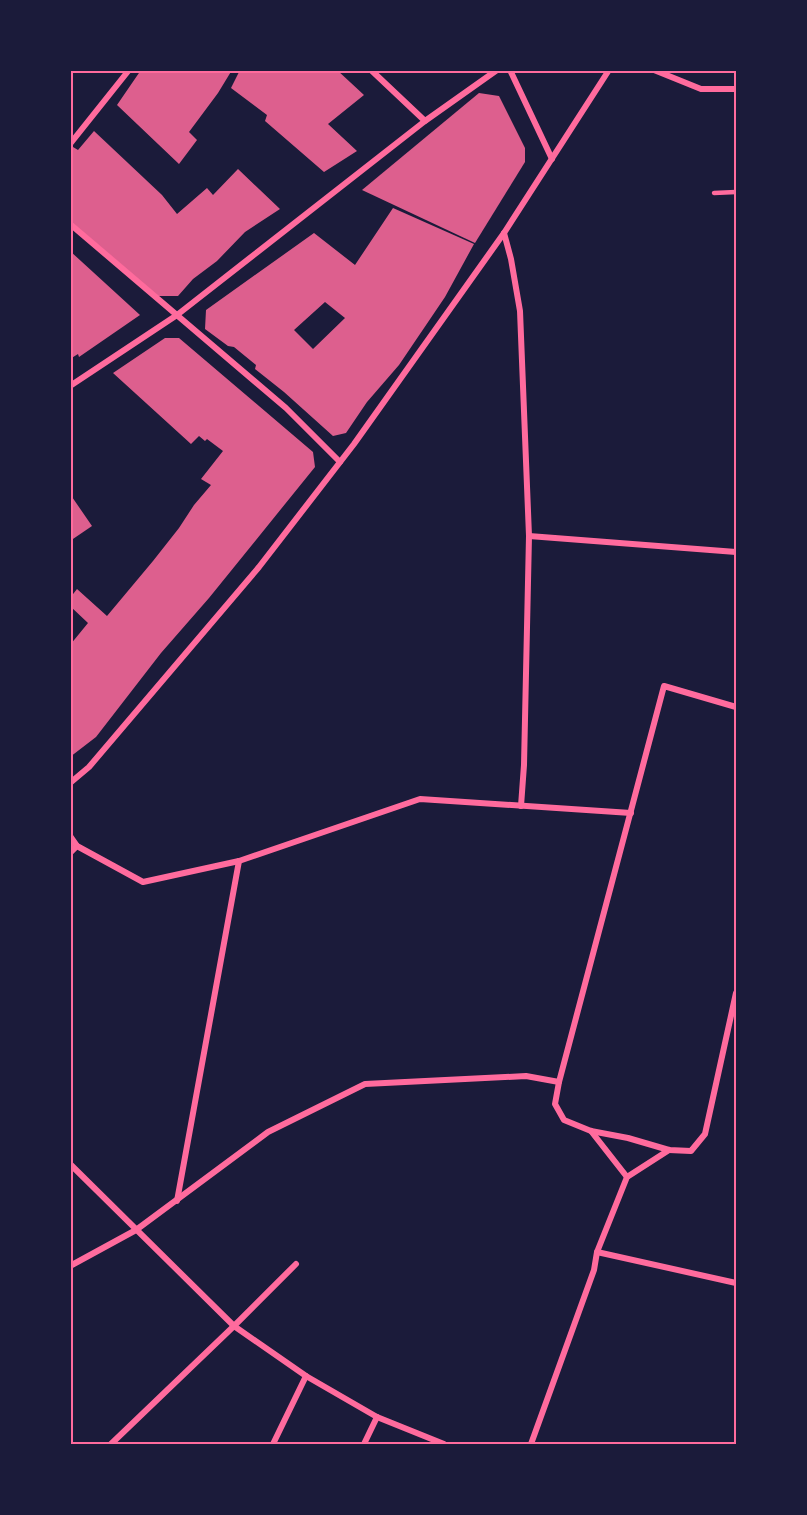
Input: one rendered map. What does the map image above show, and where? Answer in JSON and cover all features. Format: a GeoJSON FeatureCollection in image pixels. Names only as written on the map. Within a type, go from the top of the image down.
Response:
{"type":"FeatureCollection","features":[{"type":"Feature","properties":{"kind":"street"},"geometry":{"type":"LineString","coordinates":[[371,70],[425,121]]}},
{"type":"Feature","properties":{"kind":"street"},"geometry":{"type":"LineString","coordinates":[[70,387],[177,315],[425,121],[497,70]]}},
{"type":"Feature","properties":{"kind":"street"},"geometry":{"type":"LineString","coordinates":[[510,70],[552,159]]}},
{"type":"Feature","properties":{"kind":"street"},"geometry":{"type":"LineString","coordinates":[[70,783],[89,767],[251,576],[340,462],[504,232],[609,70]]}},
{"type":"Feature","properties":{"kind":"street"},"geometry":{"type":"LineString","coordinates":[[654,70],[700,89],[736,89]]}},
{"type":"Feature","properties":{"kind":"street"},"geometry":{"type":"LineString","coordinates":[[70,144],[128,71]]}},
{"type":"Feature","properties":{"kind":"street"},"geometry":{"type":"LineString","coordinates":[[70,224],[286,408],[340,462]]}},
{"type":"Feature","properties":{"kind":"street"},"geometry":{"type":"LineString","coordinates":[[504,232],[520,311],[530,536],[521,806]]}},
{"type":"Feature","properties":{"kind":"street"},"geometry":{"type":"LineString","coordinates":[[530,536],[736,552]]}},
{"type":"Feature","properties":{"kind":"street"},"geometry":{"type":"LineString","coordinates":[[736,707],[664,686],[559,1082],[555,1104],[564,1120],[591,1131],[628,1138],[669,1150],[691,1151],[705,1134],[736,993]]}},
{"type":"Feature","properties":{"kind":"street"},"geometry":{"type":"LineString","coordinates":[[70,836],[77,846],[143,882],[239,861],[420,799],[631,813]]}},
{"type":"Feature","properties":{"kind":"street"},"geometry":{"type":"LineString","coordinates":[[70,853],[77,846]]}},
{"type":"Feature","properties":{"kind":"street"},"geometry":{"type":"LineString","coordinates":[[177,1201],[239,861]]}},
{"type":"Feature","properties":{"kind":"street"},"geometry":{"type":"LineString","coordinates":[[70,1266],[136,1230],[268,1132],[365,1084],[526,1076],[559,1082]]}},
{"type":"Feature","properties":{"kind":"street"},"geometry":{"type":"LineString","coordinates":[[591,1131],[627,1177]]}},
{"type":"Feature","properties":{"kind":"street"},"geometry":{"type":"LineString","coordinates":[[531,1444],[594,1270],[597,1252],[627,1177],[669,1150]]}},
{"type":"Feature","properties":{"kind":"street"},"geometry":{"type":"LineString","coordinates":[[70,1164],[234,1326],[306,1376],[377,1417],[444,1444]]}},
{"type":"Feature","properties":{"kind":"street"},"geometry":{"type":"LineString","coordinates":[[597,1252],[736,1283]]}},
{"type":"Feature","properties":{"kind":"street"},"geometry":{"type":"LineString","coordinates":[[111,1444],[296,1264]]}},
{"type":"Feature","properties":{"kind":"street"},"geometry":{"type":"LineString","coordinates":[[273,1444],[306,1376]]}},
{"type":"Feature","properties":{"kind":"street"},"geometry":{"type":"LineString","coordinates":[[364,1444],[377,1417]]}},
{"type":"Feature","properties":{"kind":"lane"},"geometry":{"type":"LineString","coordinates":[[714,193],[736,192]]}},
{"type":"Feature","properties":{"kind":"building"},"geometry":{"type":"Polygon","coordinates":[[[141,70],[232,70],[189,132],[197,140],[179,164],[117,105],[141,70]]]}},
{"type":"Feature","properties":{"kind":"building"},"geometry":{"type":"Polygon","coordinates":[[[240,70],[337,70],[364,95],[328,124],[357,151],[324,172],[265,121],[267,115],[231,88],[240,70]]]}},
{"type":"Feature","properties":{"kind":"building"},"geometry":{"type":"Polygon","coordinates":[[[479,93],[499,96],[525,148],[525,162],[475,243],[362,190],[479,93]]]}},
{"type":"Feature","properties":{"kind":"building"},"geometry":{"type":"Polygon","coordinates":[[[94,131],[162,195],[177,214],[207,188],[213,195],[238,169],[280,209],[245,232],[217,261],[193,279],[178,296],[158,296],[70,221],[70,150],[73,147],[78,150],[94,131]]]}},
{"type":"Feature","properties":{"kind":"building"},"geometry":{"type":"Polygon","coordinates":[[[393,208],[474,244],[445,297],[399,365],[367,402],[346,433],[333,436],[255,369],[256,365],[234,347],[228,346],[205,329],[206,310],[314,233],[355,265],[393,208]],[[325,302],[294,330],[313,349],[345,318],[325,302]]]}},
{"type":"Feature","properties":{"kind":"building"},"geometry":{"type":"Polygon","coordinates":[[[70,251],[140,315],[79,357],[78,354],[70,359],[70,251]]]}},
{"type":"Feature","properties":{"kind":"building"},"geometry":{"type":"Polygon","coordinates":[[[165,338],[179,338],[313,452],[315,467],[209,598],[161,653],[96,737],[70,757],[70,645],[88,623],[70,606],[70,598],[77,589],[107,616],[153,561],[211,485],[201,479],[223,451],[199,436],[191,444],[113,373],[165,338]]]}},
{"type":"Feature","properties":{"kind":"building"},"geometry":{"type":"Polygon","coordinates":[[[70,494],[92,526],[70,541],[70,494]]]}}]}
